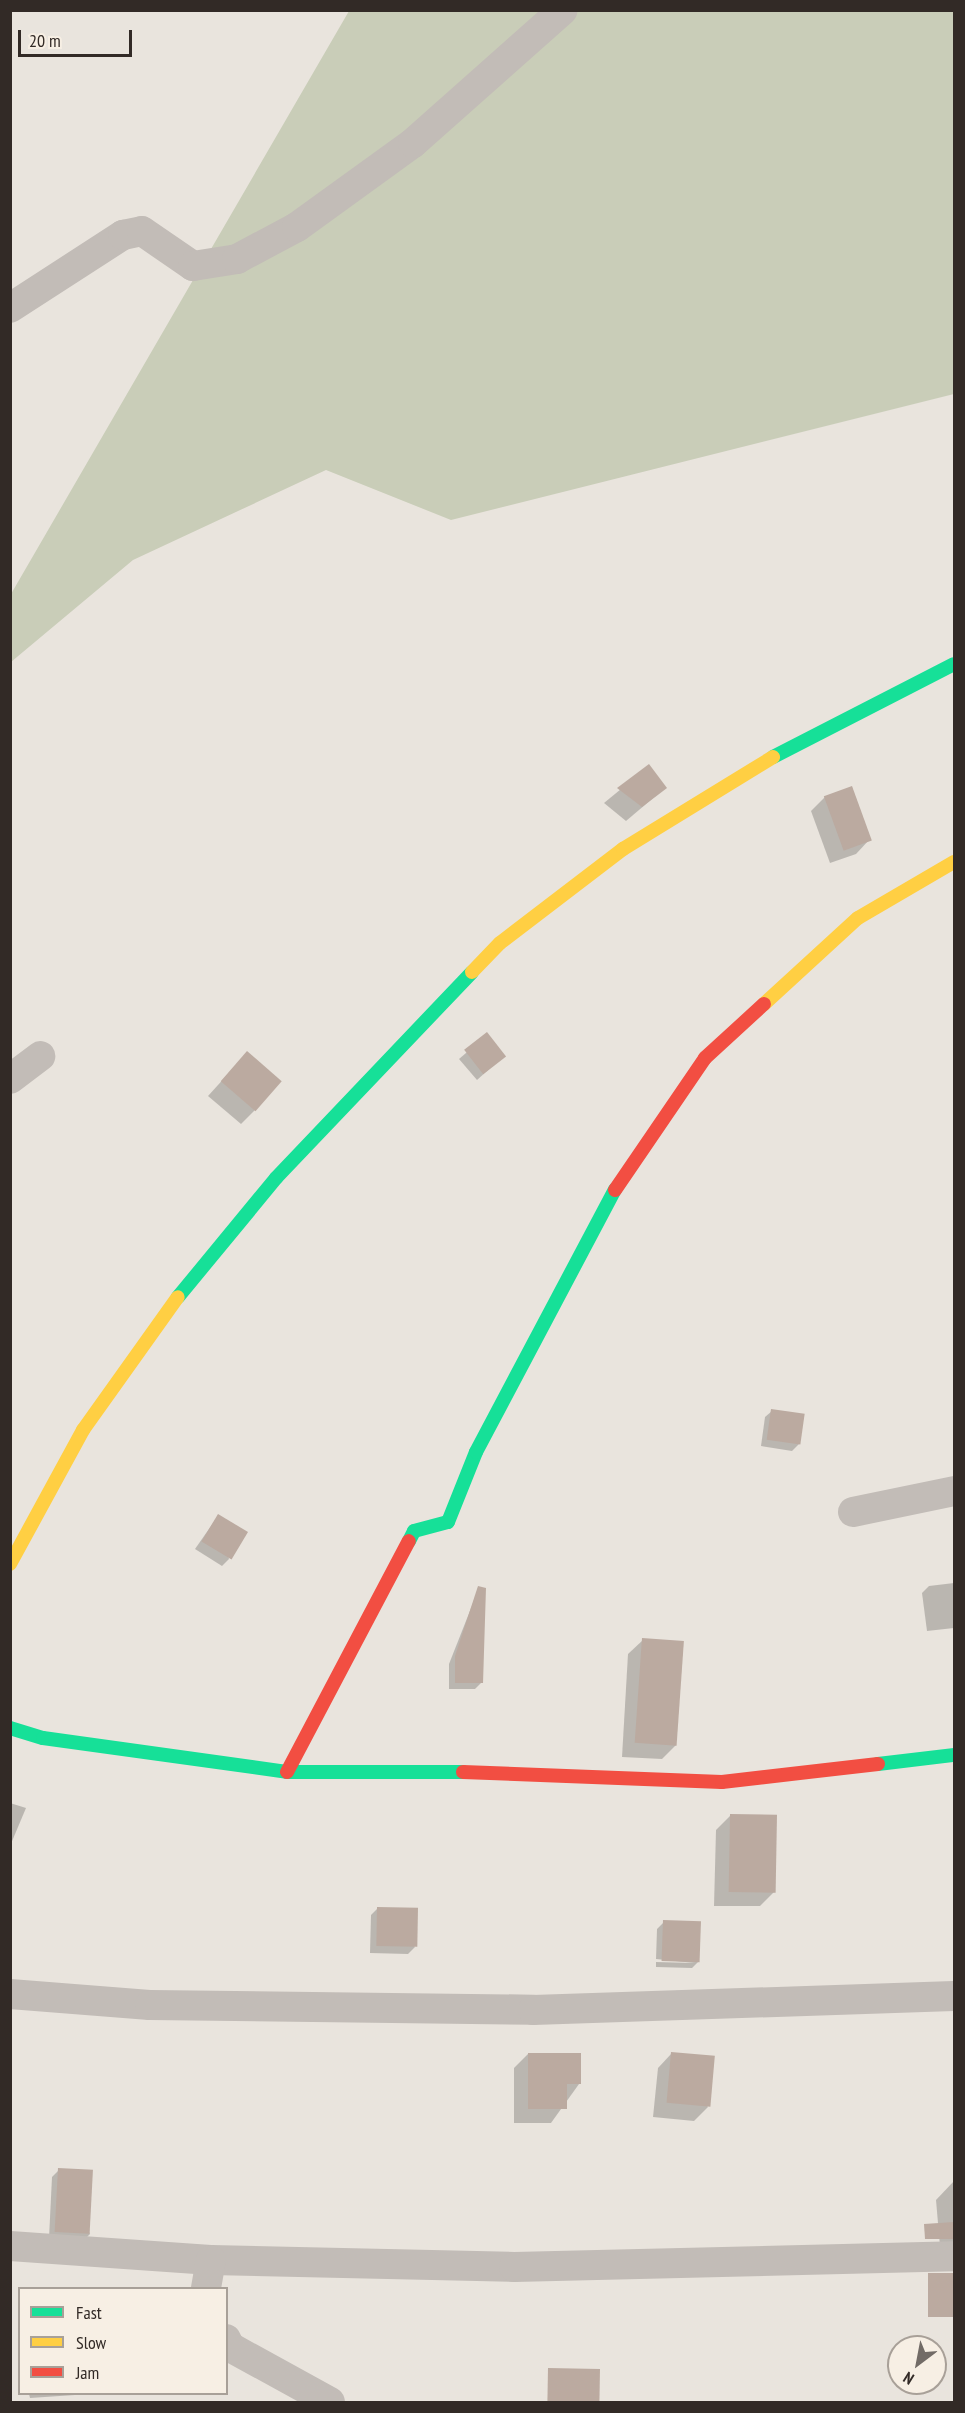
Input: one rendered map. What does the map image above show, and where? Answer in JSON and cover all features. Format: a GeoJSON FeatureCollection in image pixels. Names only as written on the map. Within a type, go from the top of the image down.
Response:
{"type":"FeatureCollection","features":[{"type":"Feature","properties":{"kind":"street"},"geometry":{"type":"LineString","coordinates":[[10,308],[123,235],[142,231],[193,266],[237,259],[297,227],[413,143],[563,10]]}},
{"type":"Feature","properties":{"kind":"street"},"geometry":{"type":"LineString","coordinates":[[10,1564],[83,1430],[170,1306],[276,1178],[500,943],[623,849],[729,780],[954,664]]}},
{"type":"Feature","properties":{"kind":"street"},"geometry":{"type":"LineString","coordinates":[[287,1772],[414,1531],[448,1522],[476,1452],[573,1262],[627,1169],[705,1058],[858,918],[954,862]]}},
{"type":"Feature","properties":{"kind":"street"},"geometry":{"type":"LineString","coordinates":[[10,1078],[40,1056]]}},
{"type":"Feature","properties":{"kind":"street"},"geometry":{"type":"LineString","coordinates":[[853,1512],[954,1491]]}},
{"type":"Feature","properties":{"kind":"street"},"geometry":{"type":"LineString","coordinates":[[10,1728],[43,1738],[287,1772],[420,1770],[722,1782],[954,1755]]}},
{"type":"Feature","properties":{"kind":"street"},"geometry":{"type":"LineString","coordinates":[[10,1994],[150,2005],[532,2010],[954,1996]]}},
{"type":"Feature","properties":{"kind":"street"},"geometry":{"type":"LineString","coordinates":[[10,2246],[211,2260],[514,2267],[954,2256]]}},
{"type":"Feature","properties":{"kind":"street"},"geometry":{"type":"LineString","coordinates":[[206,2287],[211,2260]]}},
{"type":"Feature","properties":{"kind":"street"},"geometry":{"type":"LineString","coordinates":[[228,2343],[230,2347],[330,2403]]}},
{"type":"Feature","properties":{"kind":"green space"},"geometry":{"type":"Polygon","coordinates":[[[349,11],[954,11],[954,394],[451,520],[326,470],[133,560],[11,662],[11,594],[349,11]]]}},
{"type":"Feature","properties":{"kind":"building"},"geometry":{"type":"Polygon","coordinates":[[[649,764],[667,788],[642,807],[617,788],[649,764]]]}},
{"type":"Feature","properties":{"kind":"building"},"geometry":{"type":"Polygon","coordinates":[[[852,786],[872,841],[844,851],[824,796],[852,786]]]}},
{"type":"Feature","properties":{"kind":"building"},"geometry":{"type":"Polygon","coordinates":[[[487,1032],[506,1056],[483,1074],[464,1050],[487,1032]]]}},
{"type":"Feature","properties":{"kind":"building"},"geometry":{"type":"Polygon","coordinates":[[[247,1051],[282,1081],[255,1111],[221,1081],[247,1051]]]}},
{"type":"Feature","properties":{"kind":"building"},"geometry":{"type":"Polygon","coordinates":[[[771,1409],[805,1414],[800,1444],[767,1440],[771,1409]]]}},
{"type":"Feature","properties":{"kind":"building"},"geometry":{"type":"Polygon","coordinates":[[[218,1514],[248,1532],[232,1559],[202,1541],[218,1514]]]}},
{"type":"Feature","properties":{"kind":"building"},"geometry":{"type":"Polygon","coordinates":[[[478,1586],[486,1588],[483,1683],[455,1683],[455,1656],[478,1586]]]}},
{"type":"Feature","properties":{"kind":"building"},"geometry":{"type":"Polygon","coordinates":[[[642,1638],[684,1641],[677,1746],[635,1743],[642,1638]]]}},
{"type":"Feature","properties":{"kind":"building"},"geometry":{"type":"Polygon","coordinates":[[[730,1814],[777,1815],[776,1893],[729,1892],[730,1814]]]}},
{"type":"Feature","properties":{"kind":"building"},"geometry":{"type":"Polygon","coordinates":[[[377,1907],[418,1908],[417,1947],[376,1946],[377,1907]]]}},
{"type":"Feature","properties":{"kind":"building"},"geometry":{"type":"Polygon","coordinates":[[[663,1920],[701,1921],[700,1962],[662,1961],[663,1920]]]}},
{"type":"Feature","properties":{"kind":"building"},"geometry":{"type":"Polygon","coordinates":[[[671,2052],[715,2056],[710,2107],[667,2103],[671,2052]]]}},
{"type":"Feature","properties":{"kind":"building"},"geometry":{"type":"Polygon","coordinates":[[[528,2053],[581,2053],[581,2084],[567,2084],[567,2109],[528,2109],[528,2053]]]}},
{"type":"Feature","properties":{"kind":"building"},"geometry":{"type":"Polygon","coordinates":[[[58,2168],[93,2170],[90,2234],[55,2232],[58,2168]]]}},
{"type":"Feature","properties":{"kind":"building"},"geometry":{"type":"Polygon","coordinates":[[[954,2222],[954,2239],[925,2239],[924,2224],[954,2222]]]}},
{"type":"Feature","properties":{"kind":"building"},"geometry":{"type":"Polygon","coordinates":[[[928,2273],[954,2273],[954,2317],[928,2317],[928,2273]]]}},
{"type":"Feature","properties":{"kind":"building"},"geometry":{"type":"Polygon","coordinates":[[[548,2368],[600,2369],[599,2402],[547,2402],[548,2368]]]}},
{"type":"Feature","properties":{"kind":"traffic: fast"},"geometry":{"type":"LineString","coordinates":[[773,757],[954,664]]}},
{"type":"Feature","properties":{"kind":"traffic: fast"},"geometry":{"type":"LineString","coordinates":[[178,1297],[276,1178],[472,972]]}},
{"type":"Feature","properties":{"kind":"traffic: fast"},"geometry":{"type":"LineString","coordinates":[[409,1541],[414,1531],[448,1522],[476,1452],[615,1190]]}},
{"type":"Feature","properties":{"kind":"traffic: fast"},"geometry":{"type":"LineString","coordinates":[[10,1728],[43,1738],[287,1772],[463,1772]]}},
{"type":"Feature","properties":{"kind":"traffic: fast"},"geometry":{"type":"LineString","coordinates":[[878,1764],[954,1755]]}},
{"type":"Feature","properties":{"kind":"traffic: slow"},"geometry":{"type":"LineString","coordinates":[[472,972],[500,943],[623,849],[773,757]]}},
{"type":"Feature","properties":{"kind":"traffic: slow"},"geometry":{"type":"LineString","coordinates":[[764,1004],[858,918],[954,862]]}},
{"type":"Feature","properties":{"kind":"traffic: slow"},"geometry":{"type":"LineString","coordinates":[[10,1564],[83,1430],[178,1297]]}},
{"type":"Feature","properties":{"kind":"traffic: jam"},"geometry":{"type":"LineString","coordinates":[[615,1190],[705,1058],[764,1004]]}},
{"type":"Feature","properties":{"kind":"traffic: jam"},"geometry":{"type":"LineString","coordinates":[[287,1772],[409,1541]]}},
{"type":"Feature","properties":{"kind":"traffic: jam"},"geometry":{"type":"LineString","coordinates":[[463,1772],[722,1782],[878,1764]]}}]}
